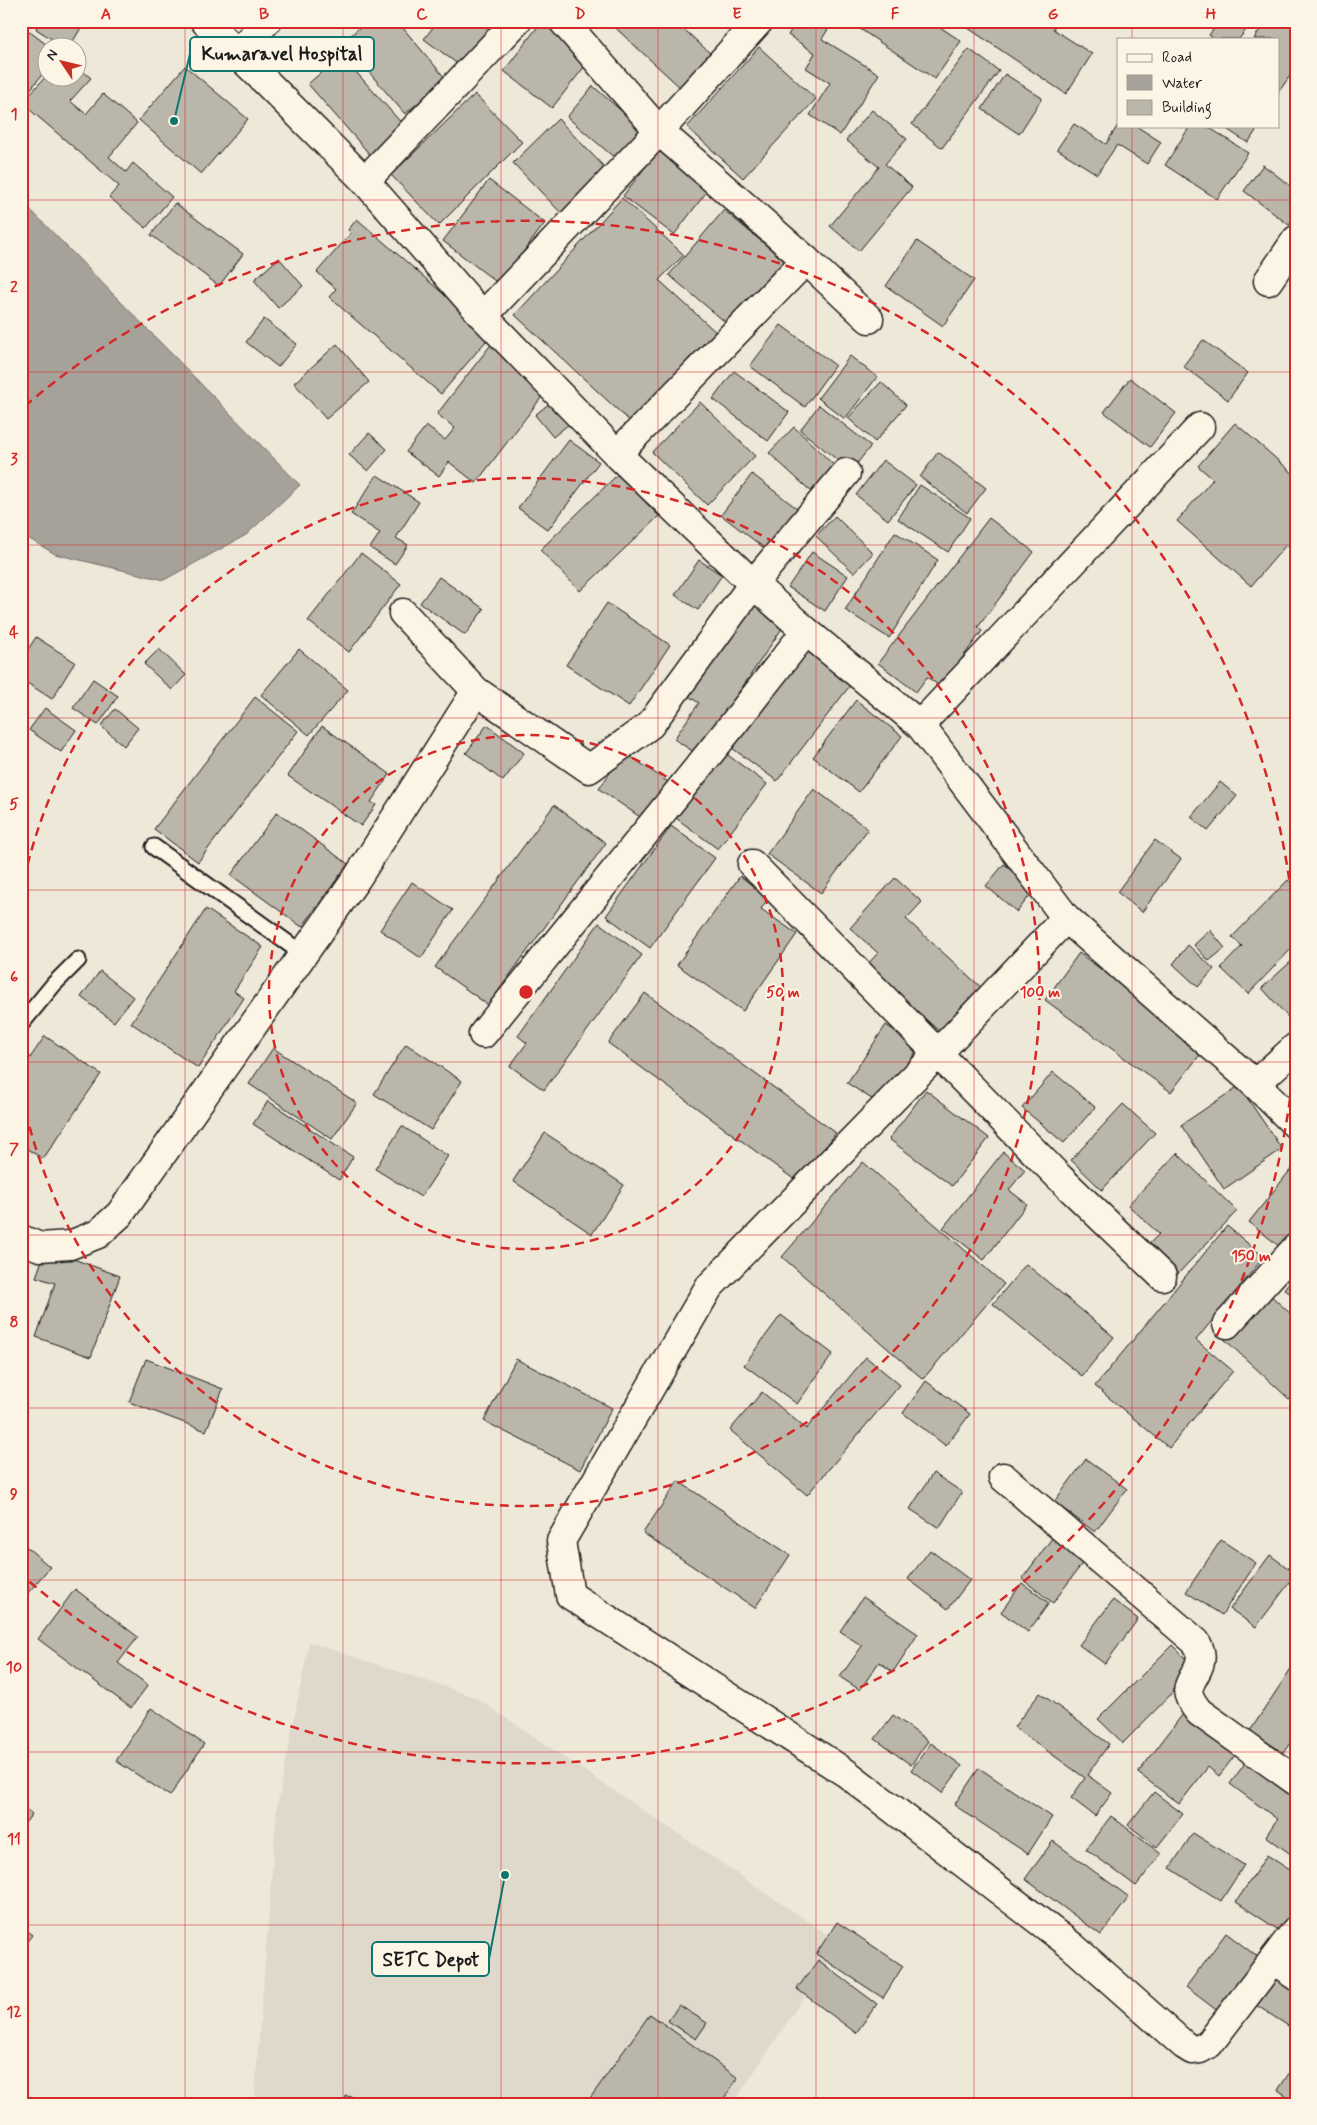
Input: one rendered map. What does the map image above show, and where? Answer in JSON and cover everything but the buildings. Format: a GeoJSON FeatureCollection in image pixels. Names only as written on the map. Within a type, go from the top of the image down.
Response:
{"type":"FeatureCollection","features":[{"type":"Feature","properties":{"kind":"street"},"geometry":{"type":"LineString","coordinates":[[205,21],[365,181],[483,316],[617,454],[753,584],[806,631],[920,725],[1066,918],[1255,1084],[1296,1125]]}},
{"type":"Feature","properties":{"kind":"street"},"geometry":{"type":"LineString","coordinates":[[237,53],[267,21]]}},
{"type":"Feature","properties":{"kind":"street"},"geometry":{"type":"LineString","coordinates":[[365,181],[517,21]]}},
{"type":"Feature","properties":{"kind":"street"},"geometry":{"type":"LineString","coordinates":[[563,21],[659,131],[806,260],[869,319]]}},
{"type":"Feature","properties":{"kind":"street"},"geometry":{"type":"LineString","coordinates":[[483,316],[659,131],[759,21]]}},
{"type":"Feature","properties":{"kind":"street"},"geometry":{"type":"LineString","coordinates":[[1268,281],[1296,240]]}},
{"type":"Feature","properties":{"kind":"street"},"geometry":{"type":"LineString","coordinates":[[617,454],[806,260]]}},
{"type":"Feature","properties":{"kind":"street"},"geometry":{"type":"LineString","coordinates":[[920,725],[1200,427]]}},
{"type":"Feature","properties":{"kind":"street"},"geometry":{"type":"LineString","coordinates":[[403,613],[476,691],[589,769],[650,725],[753,584],[846,473]]}},
{"type":"Feature","properties":{"kind":"street"},"geometry":{"type":"LineString","coordinates":[[484,1034],[806,631]]}},
{"type":"Feature","properties":{"kind":"street"},"geometry":{"type":"LineString","coordinates":[[21,1239],[40,1247],[70,1246],[98,1234],[120,1214],[357,878],[476,691]]}},
{"type":"Feature","properties":{"kind":"street"},"geometry":{"type":"LineString","coordinates":[[752,864],[939,1052],[1060,1178],[1162,1276]]}},
{"type":"Feature","properties":{"kind":"street"},"geometry":{"type":"LineString","coordinates":[[1066,918],[939,1052],[709,1287],[561,1541],[570,1595],[846,1773],[1072,1946],[1192,2050],[1200,2049],[1209,2044],[1296,1930]]}},
{"type":"Feature","properties":{"kind":"street"},"geometry":{"type":"LineString","coordinates":[[1255,1084],[1296,1047]]}},
{"type":"Feature","properties":{"kind":"street"},"geometry":{"type":"LineString","coordinates":[[1227,1324],[1296,1248]]}},
{"type":"Feature","properties":{"kind":"street"},"geometry":{"type":"LineString","coordinates":[[1003,1477],[1196,1642],[1202,1651],[1201,1661],[1189,1686],[1189,1697],[1199,1712],[1296,1781]]}},
{"type":"Feature","properties":{"kind":"street"},"geometry":{"type":"LineString","coordinates":[[1273,1961],[1296,1976]]}},
{"type":"Feature","properties":{"kind":"lane"},"geometry":{"type":"LineString","coordinates":[[154,847],[303,954]]}},
{"type":"Feature","properties":{"kind":"lane"},"geometry":{"type":"LineString","coordinates":[[21,1024],[54,984],[78,960]]}},
{"type":"Feature","properties":{"kind":"shaded area"},"geometry":{"type":"Polygon","coordinates":[[[309,1642],[475,1697],[840,1943],[733,2104],[254,2104],[277,1807],[309,1642]]]}},
{"type":"Feature","properties":{"kind":"water"},"geometry":{"type":"Polygon","coordinates":[[[21,200],[300,485],[246,535],[164,580],[55,554],[21,534],[21,200]]]}},
{"type":"Feature","properties":{"kind":"place","name":"Kumaravel Hospital"},"geometry":{"type":"Point","coordinates":[174,121]}},
{"type":"Feature","properties":{"kind":"place","name":"SETC Depot"},"geometry":{"type":"Point","coordinates":[505,1875]}}]}
